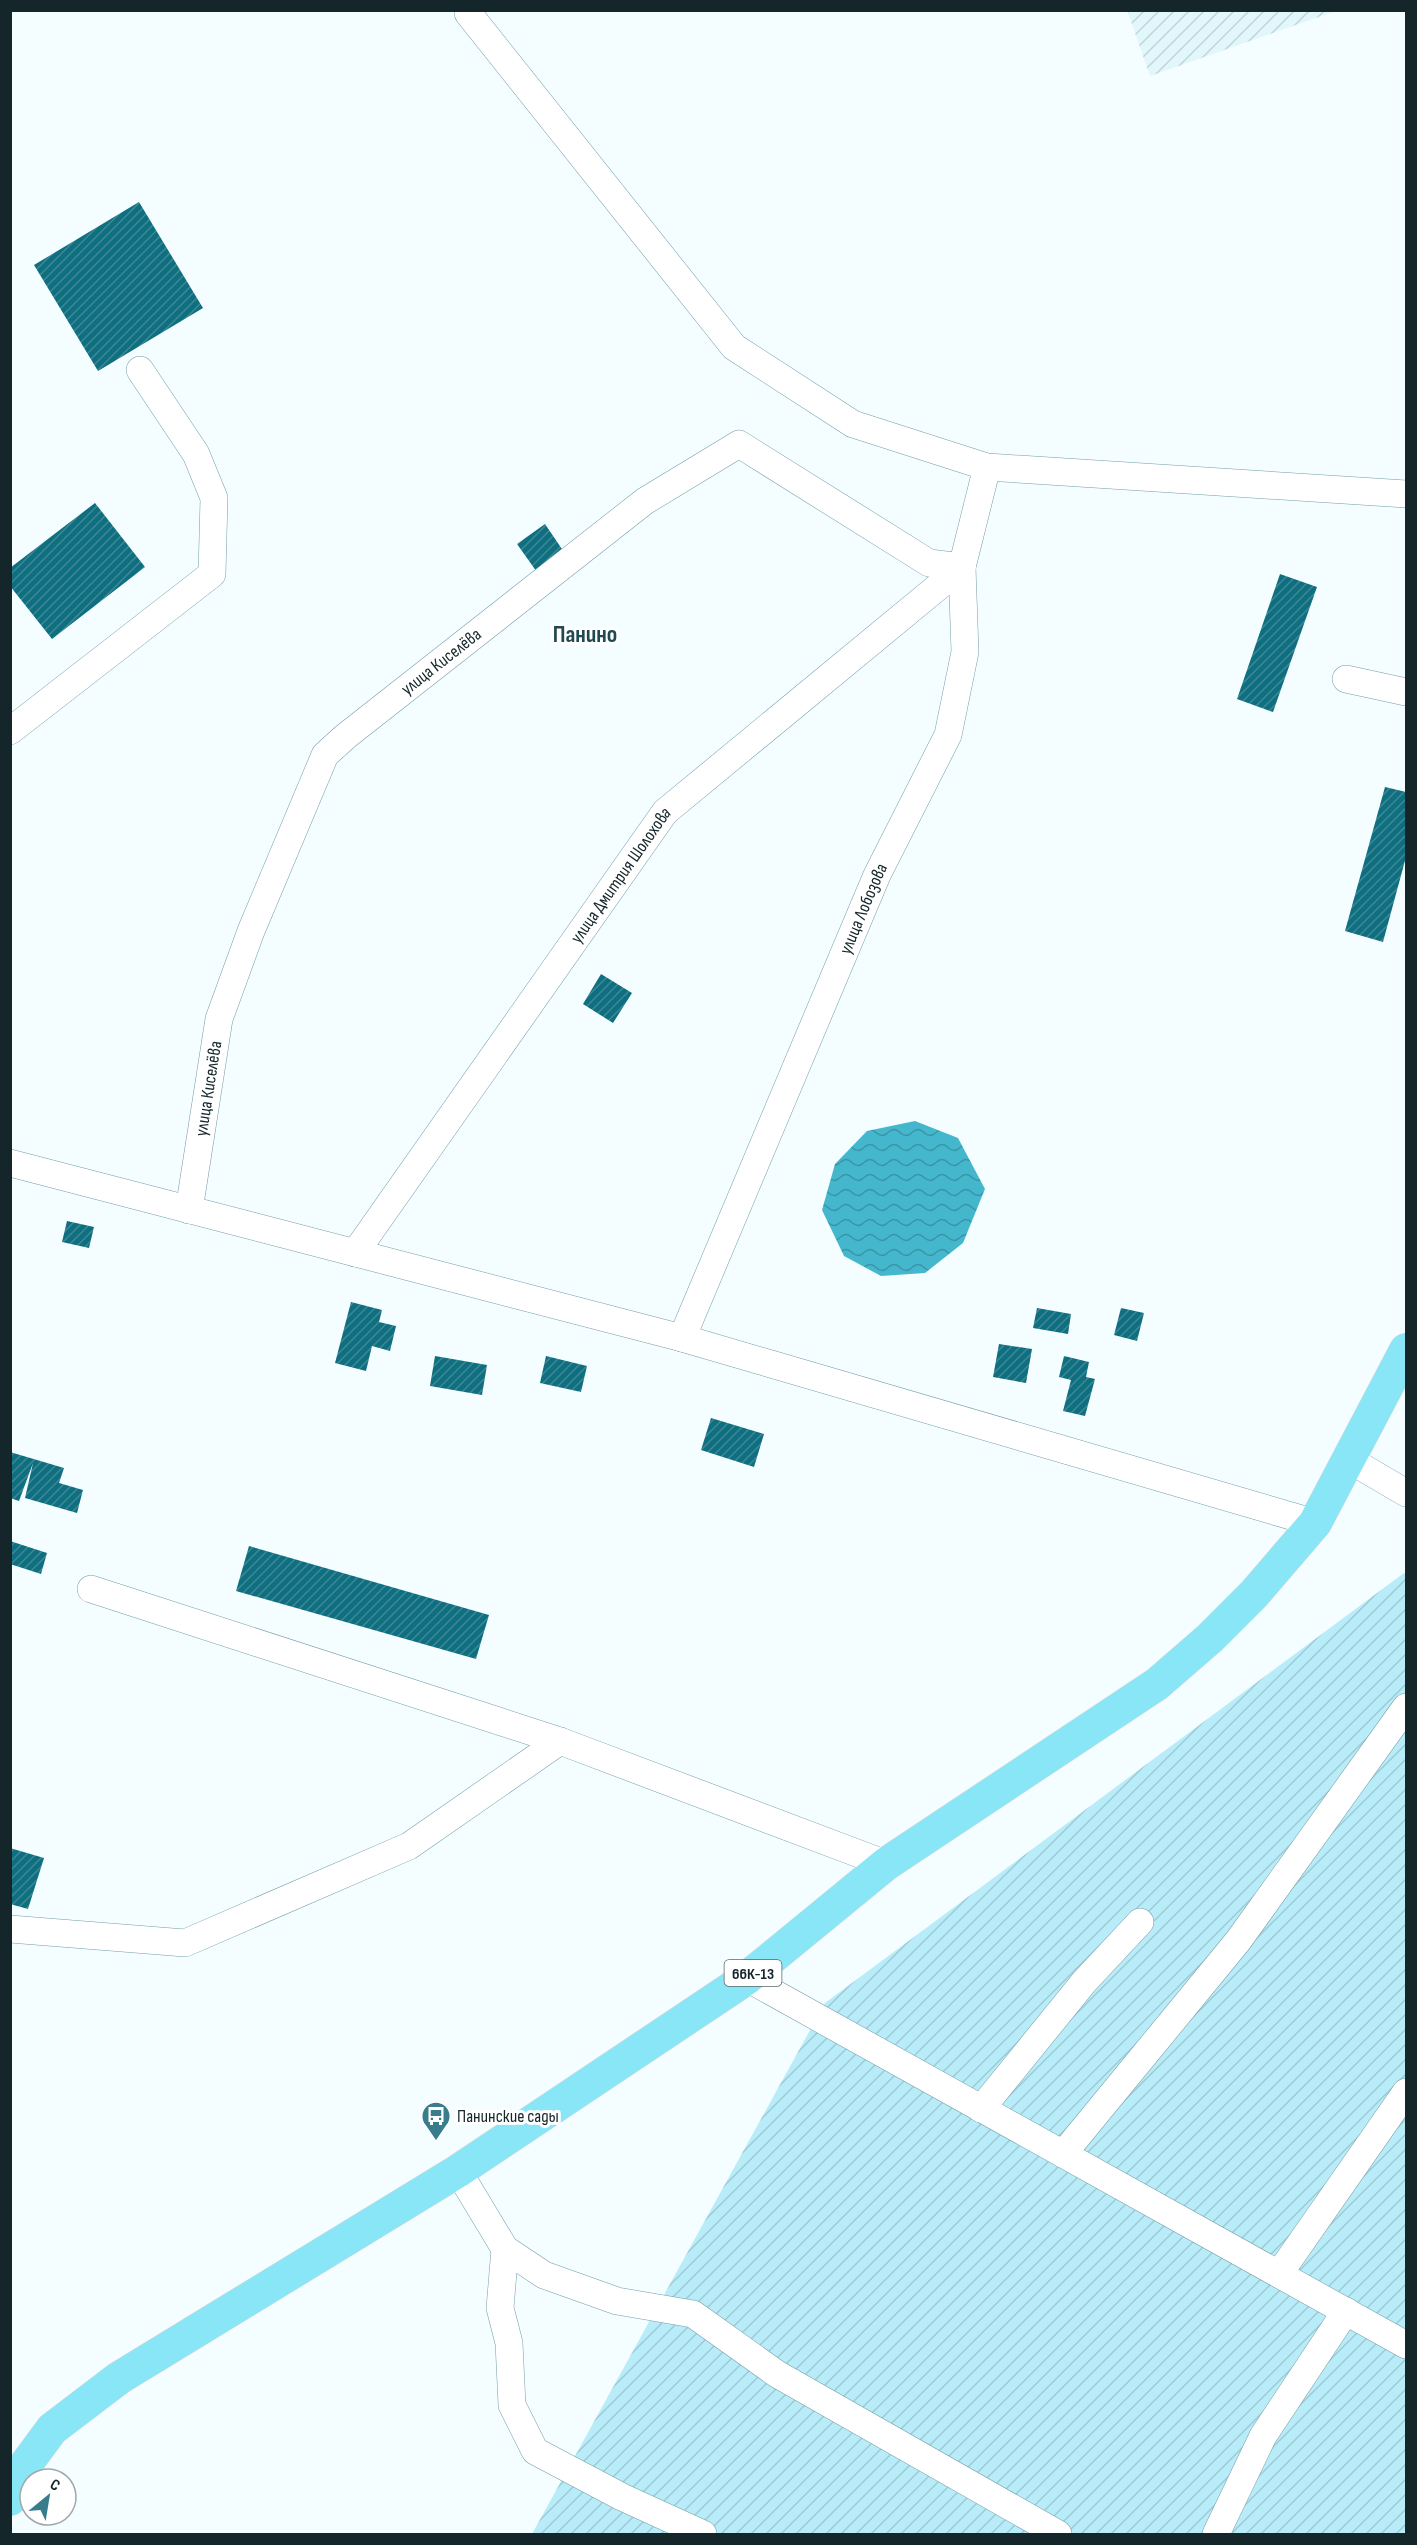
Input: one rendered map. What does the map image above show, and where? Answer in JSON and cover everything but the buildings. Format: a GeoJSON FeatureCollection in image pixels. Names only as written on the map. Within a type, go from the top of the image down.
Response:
{"type":"FeatureCollection","features":[{"type":"Feature","properties":{"kind":"main road","name":"66К-13"},"geometry":{"type":"LineString","coordinates":[[10,2499],[21,2471],[52,2429],[119,2378],[458,2171],[747,1978],[886,1864],[1157,1684],[1210,1638],[1254,1594],[1315,1523],[1407,1350]]}},
{"type":"Feature","properties":{"kind":"street"},"geometry":{"type":"LineString","coordinates":[[472,10],[468,13],[734,347],[853,424],[987,467],[1407,495]]}},
{"type":"Feature","properties":{"kind":"street"},"geometry":{"type":"LineString","coordinates":[[10,731],[212,574],[214,498],[196,454],[140,370]]}},
{"type":"Feature","properties":{"kind":"street","name":"улица Киселёва"},"geometry":{"type":"LineString","coordinates":[[189,1210],[219,1019],[251,931],[326,755],[346,736],[645,501],[739,444],[929,563],[962,567]]}},
{"type":"Feature","properties":{"kind":"street","name":"улица Лобозова"},"geometry":{"type":"LineString","coordinates":[[682,1338],[877,875],[948,735],[966,652],[962,567],[987,467]]}},
{"type":"Feature","properties":{"kind":"street","name":"улица Дмитрия Шолохова"},"geometry":{"type":"LineString","coordinates":[[355,1253],[665,812],[962,567]]}},
{"type":"Feature","properties":{"kind":"street"},"geometry":{"type":"LineString","coordinates":[[1346,679],[1407,692]]}},
{"type":"Feature","properties":{"kind":"street"},"geometry":{"type":"LineString","coordinates":[[10,1163],[682,1338],[1315,1523]]}},
{"type":"Feature","properties":{"kind":"street"},"geometry":{"type":"LineString","coordinates":[[1350,1460],[1407,1493]]}},
{"type":"Feature","properties":{"kind":"street"},"geometry":{"type":"LineString","coordinates":[[91,1589],[560,1741],[886,1864]]}},
{"type":"Feature","properties":{"kind":"street"},"geometry":{"type":"LineString","coordinates":[[1063,2154],[1238,1941],[1407,1707]]}},
{"type":"Feature","properties":{"kind":"street"},"geometry":{"type":"LineString","coordinates":[[10,1929],[185,1943],[409,1846],[560,1741]]}},
{"type":"Feature","properties":{"kind":"street"},"geometry":{"type":"LineString","coordinates":[[981,2109],[1084,1982],[1140,1922]]}},
{"type":"Feature","properties":{"kind":"street"},"geometry":{"type":"LineString","coordinates":[[747,1978],[1407,2345]]}},
{"type":"Feature","properties":{"kind":"street"},"geometry":{"type":"LineString","coordinates":[[1279,2274],[1407,2092]]}},
{"type":"Feature","properties":{"kind":"street"},"geometry":{"type":"LineString","coordinates":[[458,2171],[505,2249],[544,2275],[617,2301],[693,2314],[777,2374],[1058,2535]]}},
{"type":"Feature","properties":{"kind":"street"},"geometry":{"type":"LineString","coordinates":[[505,2249],[500,2308],[509,2343],[512,2404],[535,2451],[622,2497],[703,2535]]}},
{"type":"Feature","properties":{"kind":"street"},"geometry":{"type":"LineString","coordinates":[[1216,2535],[1217,2528],[1263,2436],[1346,2311]]}},
{"type":"Feature","properties":{"kind":"shaded area"},"geometry":{"type":"Polygon","coordinates":[[[1127,10],[1336,10],[1336,11],[1150,76],[1127,10]]]}},
{"type":"Feature","properties":{"kind":"shaded area"},"geometry":{"type":"Polygon","coordinates":[[[1404,1573],[1406,1575],[1406,2534],[532,2534],[825,2003],[1404,1573]]]}},
{"type":"Feature","properties":{"kind":"water"},"geometry":{"type":"Polygon","coordinates":[[[915,1121],[958,1138],[985,1189],[963,1243],[925,1273],[881,1276],[844,1256],[822,1210],[835,1164],[867,1131],[915,1121]]]}},
{"type":"Feature","properties":{"kind":"place","name":"Панинские сады"},"geometry":{"type":"Point","coordinates":[436,2142]}},
{"type":"Feature","properties":{"kind":"district","name":"Панино"},"geometry":{"type":"Point","coordinates":[585,634]}}]}
